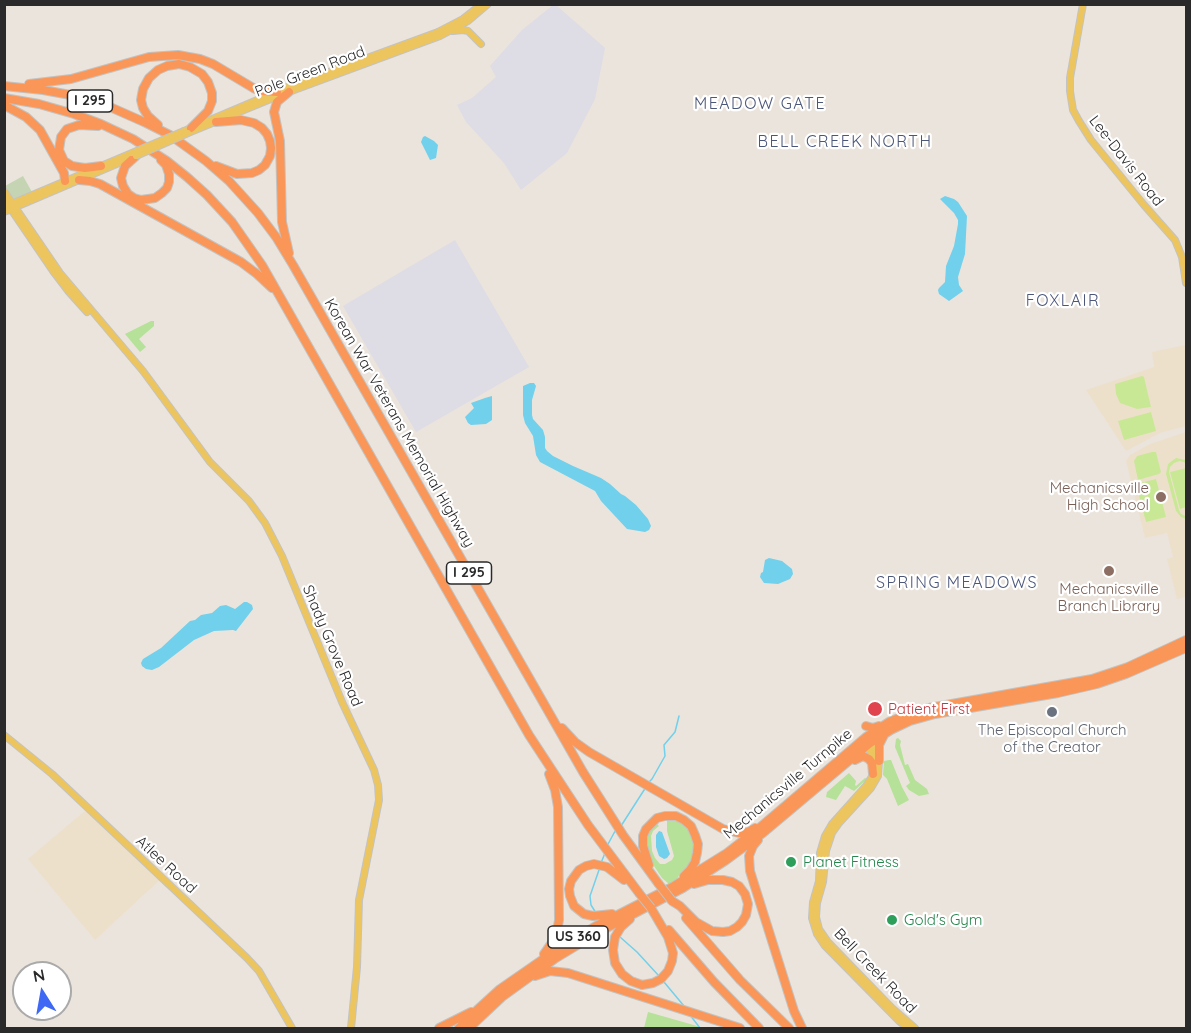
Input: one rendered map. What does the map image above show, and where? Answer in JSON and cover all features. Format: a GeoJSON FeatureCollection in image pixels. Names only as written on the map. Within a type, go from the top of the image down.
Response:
{"type":"FeatureCollection","features":[{"type":"Feature","properties":{"kind":"highway"},"geometry":{"type":"LineString","coordinates":[[7,86],[61,81],[149,57],[178,55],[213,64],[255,89],[277,92]]}},
{"type":"Feature","properties":{"kind":"highway"},"geometry":{"type":"LineString","coordinates":[[170,135],[148,116],[141,100],[142,89],[153,74],[163,67],[176,64],[193,68],[203,76],[211,87],[213,96],[210,109],[188,131]]}},
{"type":"Feature","properties":{"kind":"highway","name":"Korean War Veterans Memorial Highway"},"geometry":{"type":"LineString","coordinates":[[7,86],[50,91],[94,102],[124,113],[170,135],[206,161],[247,200],[270,228],[291,263],[612,819],[669,900],[789,1029]]}},
{"type":"Feature","properties":{"kind":"highway"},"geometry":{"type":"LineString","coordinates":[[289,92],[277,102],[274,112],[280,136],[282,222],[291,263]]}},
{"type":"Feature","properties":{"kind":"highway","name":"I 295"},"geometry":{"type":"LineString","coordinates":[[4,98],[63,110],[111,128],[154,152],[207,195],[242,233],[529,735],[600,842],[638,893],[651,904]]}},
{"type":"Feature","properties":{"kind":"highway"},"geometry":{"type":"LineString","coordinates":[[4,105],[26,117],[40,130],[64,173],[65,181]]}},
{"type":"Feature","properties":{"kind":"highway"},"geometry":{"type":"LineString","coordinates":[[206,161],[231,172],[245,175],[259,170],[267,163],[270,156],[269,137],[258,125],[241,120],[216,122]]}},
{"type":"Feature","properties":{"kind":"highway"},"geometry":{"type":"LineString","coordinates":[[101,166],[81,168],[70,165],[61,155],[60,140],[64,132],[76,126],[91,125],[111,128]]}},
{"type":"Feature","properties":{"kind":"highway"},"geometry":{"type":"LineString","coordinates":[[134,154],[123,168],[122,184],[131,196],[148,200],[162,193],[169,182],[167,167],[154,152]]}},
{"type":"Feature","properties":{"kind":"highway"},"geometry":{"type":"LineString","coordinates":[[79,180],[100,184],[241,262],[258,274],[280,296]]}},
{"type":"Feature","properties":{"kind":"highway"},"geometry":{"type":"LineString","coordinates":[[868,737],[873,728],[911,713],[1092,679],[1128,667],[1186,640]]}},
{"type":"Feature","properties":{"kind":"highway","name":"Mechanicsville Turnpike"},"geometry":{"type":"LineString","coordinates":[[669,900],[695,874],[758,829],[868,737],[885,733],[927,716],[1097,684],[1186,648]]}},
{"type":"Feature","properties":{"kind":"highway"},"geometry":{"type":"LineString","coordinates":[[537,692],[574,742],[723,830],[737,833],[752,830],[796,796]]}},
{"type":"Feature","properties":{"kind":"highway"},"geometry":{"type":"LineString","coordinates":[[879,761],[879,745],[885,733]]}},
{"type":"Feature","properties":{"kind":"highway"},"geometry":{"type":"LineString","coordinates":[[513,984],[547,951],[554,941],[558,926],[558,802],[550,777],[529,735]]}},
{"type":"Feature","properties":{"kind":"highway","name":"Mechanicsville Turnpike"},"geometry":{"type":"LineString","coordinates":[[500,989],[513,984],[578,944],[651,904],[669,900],[789,812],[838,770],[868,737]]}},
{"type":"Feature","properties":{"kind":"highway"},"geometry":{"type":"LineString","coordinates":[[838,770],[863,756],[871,761],[873,774]]}},
{"type":"Feature","properties":{"kind":"highway"},"geometry":{"type":"LineString","coordinates":[[789,812],[756,842],[750,852],[749,864],[802,1029]]}},
{"type":"Feature","properties":{"kind":"highway"},"geometry":{"type":"LineString","coordinates":[[657,881],[643,849],[644,832],[657,818],[669,815],[687,822],[698,844],[693,866],[669,900]]}},
{"type":"Feature","properties":{"kind":"highway"},"geometry":{"type":"LineString","coordinates":[[638,893],[618,874],[600,865],[582,867],[572,878],[569,892],[577,909],[593,916],[608,915],[651,904]]}},
{"type":"Feature","properties":{"kind":"highway"},"geometry":{"type":"LineString","coordinates":[[718,880],[739,886],[748,904],[746,915],[740,925],[723,932],[712,931],[702,926],[669,900],[697,883],[718,880]]}},
{"type":"Feature","properties":{"kind":"highway"},"geometry":{"type":"LineString","coordinates":[[651,904],[668,937],[672,948],[672,961],[667,973],[660,979],[650,984],[636,984],[623,976],[616,965],[613,948],[615,937],[621,927],[651,904]]}},
{"type":"Feature","properties":{"kind":"highway"},"geometry":{"type":"LineString","coordinates":[[657,918],[759,1029]]}},
{"type":"Feature","properties":{"kind":"highway"},"geometry":{"type":"LineString","coordinates":[[489,1008],[534,976],[555,971],[577,975],[740,1029]]}},
{"type":"Feature","properties":{"kind":"highway","name":"US 360"},"geometry":{"type":"LineString","coordinates":[[469,1029],[513,984]]}},
{"type":"Feature","properties":{"kind":"highway"},"geometry":{"type":"LineString","coordinates":[[439,1029],[468,1014],[500,989]]}},
{"type":"Feature","properties":{"kind":"highway","name":"US 360"},"geometry":{"type":"LineString","coordinates":[[459,1029],[500,989]]}},
{"type":"Feature","properties":{"kind":"main road","name":"Pole Green Road"},"geometry":{"type":"LineString","coordinates":[[188,131],[216,122],[438,32],[463,19],[482,4]]}},
{"type":"Feature","properties":{"kind":"main road","name":"Pole Green Road"},"geometry":{"type":"LineString","coordinates":[[134,154],[277,92],[447,33],[468,21],[488,4]]}},
{"type":"Feature","properties":{"kind":"main road","name":"Lee-Davis Road"},"geometry":{"type":"LineString","coordinates":[[1082,7],[1070,78],[1073,110],[1078,122],[1091,140],[1172,236],[1182,257],[1186,283]]}},
{"type":"Feature","properties":{"kind":"main road"},"geometry":{"type":"LineString","coordinates":[[447,33],[465,30],[481,44]]}},
{"type":"Feature","properties":{"kind":"main road"},"geometry":{"type":"LineString","coordinates":[[11,206],[79,180],[134,154]]}},
{"type":"Feature","properties":{"kind":"main road"},"geometry":{"type":"LineString","coordinates":[[4,212],[11,206],[65,181],[134,154]]}},
{"type":"Feature","properties":{"kind":"main road","name":"Shady Grove Road"},"geometry":{"type":"LineString","coordinates":[[4,191],[11,206]]}},
{"type":"Feature","properties":{"kind":"main road","name":"Shady Grove Road"},"geometry":{"type":"LineString","coordinates":[[4,199],[54,266],[150,380],[210,462],[254,507],[265,523],[282,556],[342,702],[374,770],[379,800],[357,915],[357,967],[351,1029]]}},
{"type":"Feature","properties":{"kind":"main road","name":"Atlee Road"},"geometry":{"type":"LineString","coordinates":[[4,735],[64,785],[248,958],[259,971],[292,1029]]}},
{"type":"Feature","properties":{"kind":"main road"},"geometry":{"type":"LineString","coordinates":[[868,737],[879,761]]}},
{"type":"Feature","properties":{"kind":"main road"},"geometry":{"type":"LineString","coordinates":[[868,737],[874,762],[873,774]]}},
{"type":"Feature","properties":{"kind":"main road","name":"Bell Creek Road"},"geometry":{"type":"LineString","coordinates":[[879,761],[879,772],[875,782],[838,823],[831,836],[825,857],[816,917],[819,929],[828,942],[915,1029]]}},
{"type":"Feature","properties":{"kind":"main road","name":"Bell Creek Road"},"geometry":{"type":"LineString","coordinates":[[873,774],[868,784],[832,824],[825,836],[820,853],[819,881],[813,902],[812,918],[817,934],[825,946],[908,1029]]}},
{"type":"Feature","properties":{"kind":"shaded area"},"geometry":{"type":"Polygon","coordinates":[[[556,5],[605,48],[595,99],[567,153],[521,190],[504,163],[466,122],[457,105],[472,98],[496,77],[490,66],[522,30],[556,5]]]}},
{"type":"Feature","properties":{"kind":"shaded area"},"geometry":{"type":"Polygon","coordinates":[[[455,240],[529,367],[416,432],[343,306],[455,240]]]}},
{"type":"Feature","properties":{"kind":"shaded area"},"geometry":{"type":"Polygon","coordinates":[[[1186,345],[1186,426],[1160,433],[1126,451],[1086,390],[1154,367],[1152,352],[1186,345]]]}},
{"type":"Feature","properties":{"kind":"shaded area","name":"Mechanicsville High School"},"geometry":{"type":"Polygon","coordinates":[[[1186,432],[1186,597],[1177,599],[1167,559],[1173,557],[1167,533],[1145,538],[1126,461],[1130,455],[1150,444],[1186,432]]]}},
{"type":"Feature","properties":{"kind":"shaded area"},"geometry":{"type":"Polygon","coordinates":[[[87,809],[161,879],[95,940],[28,859],[87,809]]]}},
{"type":"Feature","properties":{"kind":"green space"},"geometry":{"type":"Polygon","coordinates":[[[23,176],[32,192],[15,199],[5,186],[23,176]]]}},
{"type":"Feature","properties":{"kind":"green space"},"geometry":{"type":"Polygon","coordinates":[[[154,321],[154,326],[139,339],[146,347],[140,352],[125,334],[154,321]]]}},
{"type":"Feature","properties":{"kind":"green space"},"geometry":{"type":"Polygon","coordinates":[[[1142,376],[1151,407],[1137,409],[1120,403],[1115,384],[1142,376]]]}},
{"type":"Feature","properties":{"kind":"green space"},"geometry":{"type":"Polygon","coordinates":[[[1151,412],[1156,431],[1124,440],[1118,421],[1151,412]]]}},
{"type":"Feature","properties":{"kind":"green space"},"geometry":{"type":"Polygon","coordinates":[[[1156,452],[1161,472],[1138,480],[1134,461],[1137,456],[1156,452]]]}},
{"type":"Feature","properties":{"kind":"green space"},"geometry":{"type":"Polygon","coordinates":[[[1176,458],[1186,460],[1186,463],[1180,461],[1174,463],[1169,472],[1179,510],[1186,516],[1186,519],[1176,511],[1166,474],[1168,464],[1176,458]]]}},
{"type":"Feature","properties":{"kind":"green space"},"geometry":{"type":"Polygon","coordinates":[[[1186,468],[1186,507],[1180,509],[1170,472],[1186,468]]]}},
{"type":"Feature","properties":{"kind":"green space"},"geometry":{"type":"Polygon","coordinates":[[[1156,479],[1166,517],[1146,522],[1136,484],[1156,479]]]}},
{"type":"Feature","properties":{"kind":"green space"},"geometry":{"type":"Polygon","coordinates":[[[898,738],[901,741],[905,765],[908,764],[915,780],[927,789],[929,794],[919,796],[906,786],[910,783],[895,747],[898,738]]]}},
{"type":"Feature","properties":{"kind":"green space"},"geometry":{"type":"Polygon","coordinates":[[[891,760],[909,800],[898,806],[887,779],[883,775],[884,761],[891,760]]]}},
{"type":"Feature","properties":{"kind":"green space"},"geometry":{"type":"Polygon","coordinates":[[[849,773],[856,781],[856,786],[865,778],[867,779],[854,791],[845,786],[836,800],[826,797],[827,792],[849,773]]]}},
{"type":"Feature","properties":{"kind":"green space"},"geometry":{"type":"Polygon","coordinates":[[[667,817],[677,819],[689,827],[694,838],[692,860],[689,866],[669,884],[650,860],[646,837],[649,830],[659,820],[657,824],[659,826],[651,836],[652,851],[660,864],[672,860],[674,856],[667,831],[667,817]]]}},
{"type":"Feature","properties":{"kind":"green space"},"geometry":{"type":"Polygon","coordinates":[[[648,1012],[704,1028],[644,1028],[648,1012]]]}},
{"type":"Feature","properties":{"kind":"water"},"geometry":{"type":"Polygon","coordinates":[[[425,136],[438,145],[436,158],[430,160],[421,142],[425,136]]]}},
{"type":"Feature","properties":{"kind":"water"},"geometry":{"type":"Polygon","coordinates":[[[945,196],[958,202],[967,216],[965,254],[958,277],[963,291],[949,301],[939,294],[938,290],[945,282],[946,266],[954,246],[958,220],[940,199],[945,196]]]}},
{"type":"Feature","properties":{"kind":"water"},"geometry":{"type":"Polygon","coordinates":[[[530,383],[536,386],[532,400],[533,419],[543,430],[547,451],[610,484],[636,505],[648,519],[651,526],[649,530],[645,532],[627,529],[601,501],[595,491],[540,462],[536,455],[533,436],[523,415],[523,386],[530,383]]]}},
{"type":"Feature","properties":{"kind":"water"},"geometry":{"type":"Polygon","coordinates":[[[492,396],[492,420],[486,424],[471,425],[468,423],[465,417],[474,408],[471,403],[492,396]]]}},
{"type":"Feature","properties":{"kind":"water"},"geometry":{"type":"Polygon","coordinates":[[[769,558],[782,561],[792,569],[793,574],[790,579],[778,584],[764,583],[760,577],[765,560],[769,558]]]}},
{"type":"Feature","properties":{"kind":"water"},"geometry":{"type":"Polygon","coordinates":[[[244,602],[252,605],[253,609],[236,631],[214,631],[194,640],[159,667],[152,670],[142,666],[143,659],[161,648],[190,621],[201,615],[212,613],[220,606],[226,605],[235,609],[244,602]]]}},
{"type":"Feature","properties":{"kind":"water"},"geometry":{"type":"Polygon","coordinates":[[[659,831],[662,832],[670,854],[664,859],[659,856],[656,847],[656,835],[659,831]]]}},
{"type":"Feature","properties":{"kind":"waterway"},"geometry":{"type":"LineString","coordinates":[[648,783],[665,756],[664,745],[675,732],[679,716]]}},
{"type":"Feature","properties":{"kind":"waterway"},"geometry":{"type":"LineString","coordinates":[[621,826],[646,787]]}},
{"type":"Feature","properties":{"kind":"waterway"},"geometry":{"type":"LineString","coordinates":[[607,846],[617,829]]}},
{"type":"Feature","properties":{"kind":"waterway"},"geometry":{"type":"LineString","coordinates":[[601,863],[605,853]]}},
{"type":"Feature","properties":{"kind":"waterway"},"geometry":{"type":"LineString","coordinates":[[596,913],[591,905],[590,896],[600,867]]}},
{"type":"Feature","properties":{"kind":"waterway"},"geometry":{"type":"LineString","coordinates":[[620,937],[659,976]]}},
{"type":"Feature","properties":{"kind":"waterway"},"geometry":{"type":"LineString","coordinates":[[664,982],[684,1006]]}},
{"type":"Feature","properties":{"kind":"waterway"},"geometry":{"type":"LineString","coordinates":[[690,1015],[700,1028]]}},
{"type":"Feature","properties":{"kind":"place","name":"Mechanicsville High School"},"geometry":{"type":"Point","coordinates":[1161,497]}},
{"type":"Feature","properties":{"kind":"place","name":"Mechanicsville Branch Library"},"geometry":{"type":"Point","coordinates":[1109,571]}},
{"type":"Feature","properties":{"kind":"place","name":"Patient First"},"geometry":{"type":"Point","coordinates":[875,709]}},
{"type":"Feature","properties":{"kind":"place","name":"The Episcopal Church of the Creator"},"geometry":{"type":"Point","coordinates":[1052,712]}},
{"type":"Feature","properties":{"kind":"place","name":"Planet Fitness"},"geometry":{"type":"Point","coordinates":[791,862]}},
{"type":"Feature","properties":{"kind":"place","name":"Gold's Gym"},"geometry":{"type":"Point","coordinates":[892,920]}},
{"type":"Feature","properties":{"kind":"district","name":"MEADOW GATE"},"geometry":{"type":"Point","coordinates":[760,104]}},
{"type":"Feature","properties":{"kind":"district","name":"BELL CREEK NORTH"},"geometry":{"type":"Point","coordinates":[845,142]}},
{"type":"Feature","properties":{"kind":"district","name":"FOXLAIR"},"geometry":{"type":"Point","coordinates":[1063,301]}},
{"type":"Feature","properties":{"kind":"district","name":"SPRING MEADOWS"},"geometry":{"type":"Point","coordinates":[957,583]}}]}
